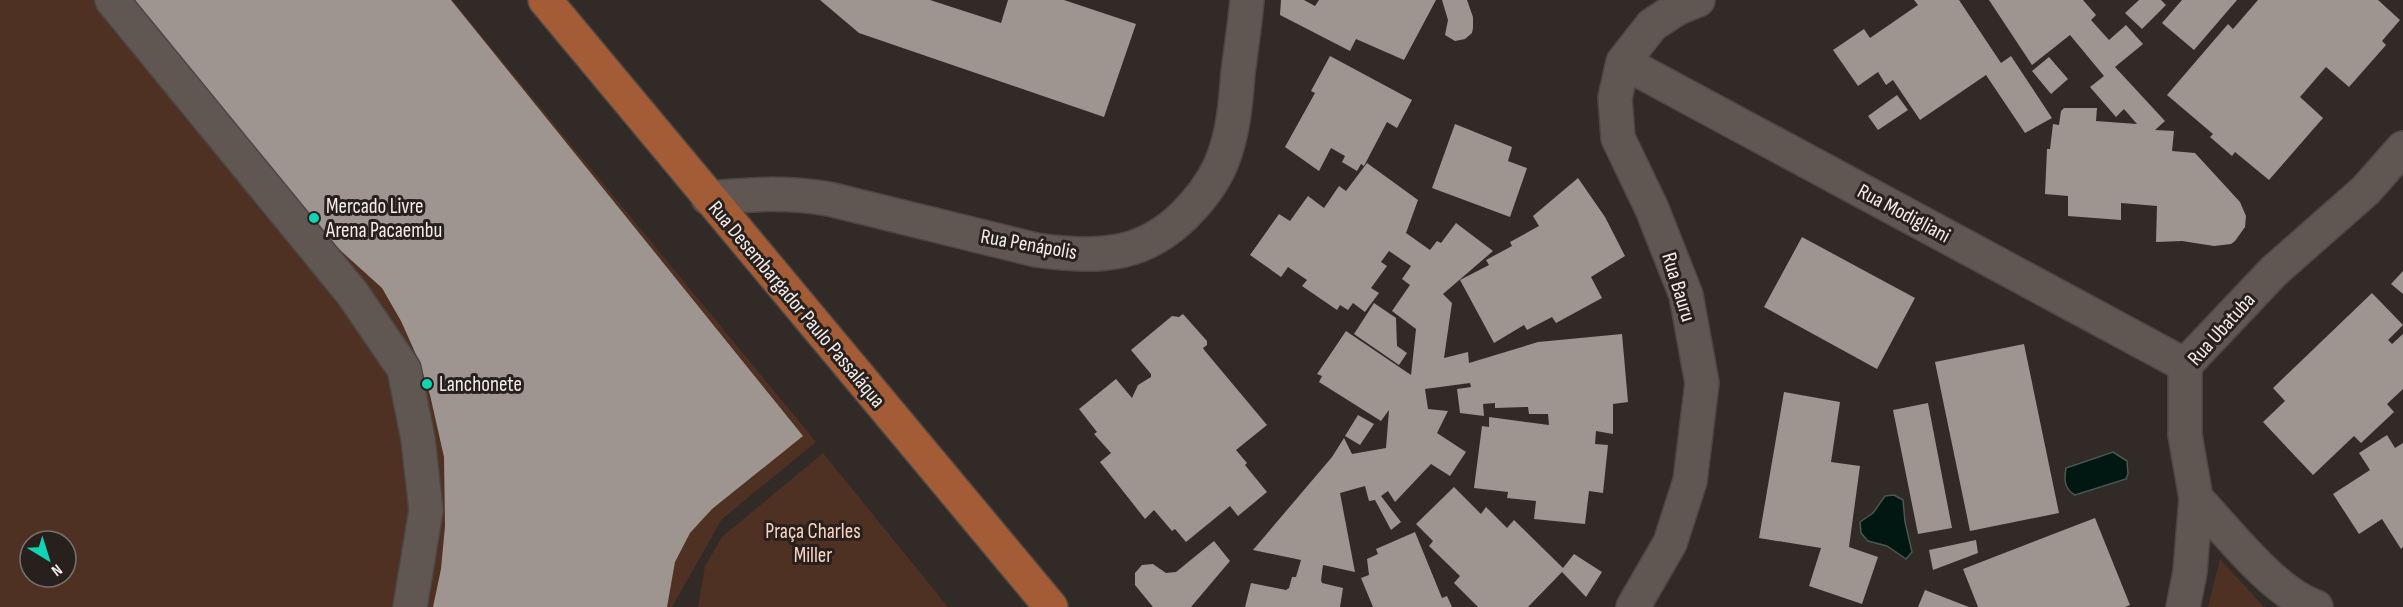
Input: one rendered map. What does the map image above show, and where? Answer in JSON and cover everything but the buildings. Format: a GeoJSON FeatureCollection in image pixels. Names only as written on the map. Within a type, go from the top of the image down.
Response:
{"type":"FeatureCollection","features":[{"type":"Feature","properties":{"kind":"main road","name":"Rua Desembargador Paulo Passaláqua"},"geometry":{"type":"LineString","coordinates":[[545,0],[1051,607]]}},
{"type":"Feature","properties":{"kind":"street"},"geometry":{"type":"LineString","coordinates":[[112,0],[352,293],[404,369],[418,439],[426,510],[410,607]]}},
{"type":"Feature","properties":{"kind":"street","name":"Rua Penápolis"},"geometry":{"type":"LineString","coordinates":[[708,198],[799,194],[884,212],[1036,250],[1069,255],[1100,254],[1142,245],[1165,233],[1182,219],[1207,190],[1218,172],[1233,122],[1247,0]]}},
{"type":"Feature","properties":{"kind":"street","name":"Rua Bauru"},"geometry":{"type":"LineString","coordinates":[[1633,607],[1670,543],[1690,481],[1702,383],[1686,295],[1652,209],[1618,138],[1614,98],[1623,62],[1652,25],[1678,8],[1698,0]]}},
{"type":"Feature","properties":{"kind":"street","name":"Rua Modigliani"},"geometry":{"type":"LineString","coordinates":[[1623,62],[2185,365]]}},
{"type":"Feature","properties":{"kind":"street","name":"Rua Ubatuba"},"geometry":{"type":"LineString","coordinates":[[2183,607],[2190,572],[2196,498],[2185,435],[2185,365],[2274,271],[2366,190],[2403,148]]}},
{"type":"Feature","properties":{"kind":"street"},"geometry":{"type":"LineString","coordinates":[[2196,498],[2275,582],[2304,603],[2316,607]]}},
{"type":"Feature","properties":{"kind":"green space","name":"Mercado Livre Arena Pacaembu"},"geometry":{"type":"Polygon","coordinates":[[[0,0],[452,0],[816,442],[722,519],[672,607],[0,607],[0,0]]]}},
{"type":"Feature","properties":{"kind":"green space","name":"Praça Charles Miller"},"geometry":{"type":"Polygon","coordinates":[[[823,453],[948,607],[698,607],[705,566],[722,537],[823,453]]]}},
{"type":"Feature","properties":{"kind":"green space"},"geometry":{"type":"Polygon","coordinates":[[[2220,559],[2264,607],[2208,607],[2220,559]]]}},
{"type":"Feature","properties":{"kind":"water"},"geometry":{"type":"Polygon","coordinates":[[[2113,452],[2127,461],[2126,479],[2075,495],[2069,490],[2065,480],[2066,468],[2113,452]]]}},
{"type":"Feature","properties":{"kind":"water"},"geometry":{"type":"Polygon","coordinates":[[[1894,495],[1903,500],[1912,552],[1906,559],[1887,546],[1868,541],[1861,533],[1860,522],[1873,513],[1885,496],[1894,495]]]}},
{"type":"Feature","properties":{"kind":"place","name":"Mercado Livre Arena Pacaembu"},"geometry":{"type":"Point","coordinates":[314,218]}},
{"type":"Feature","properties":{"kind":"place","name":"Lanchonete"},"geometry":{"type":"Point","coordinates":[427,384]}}]}
